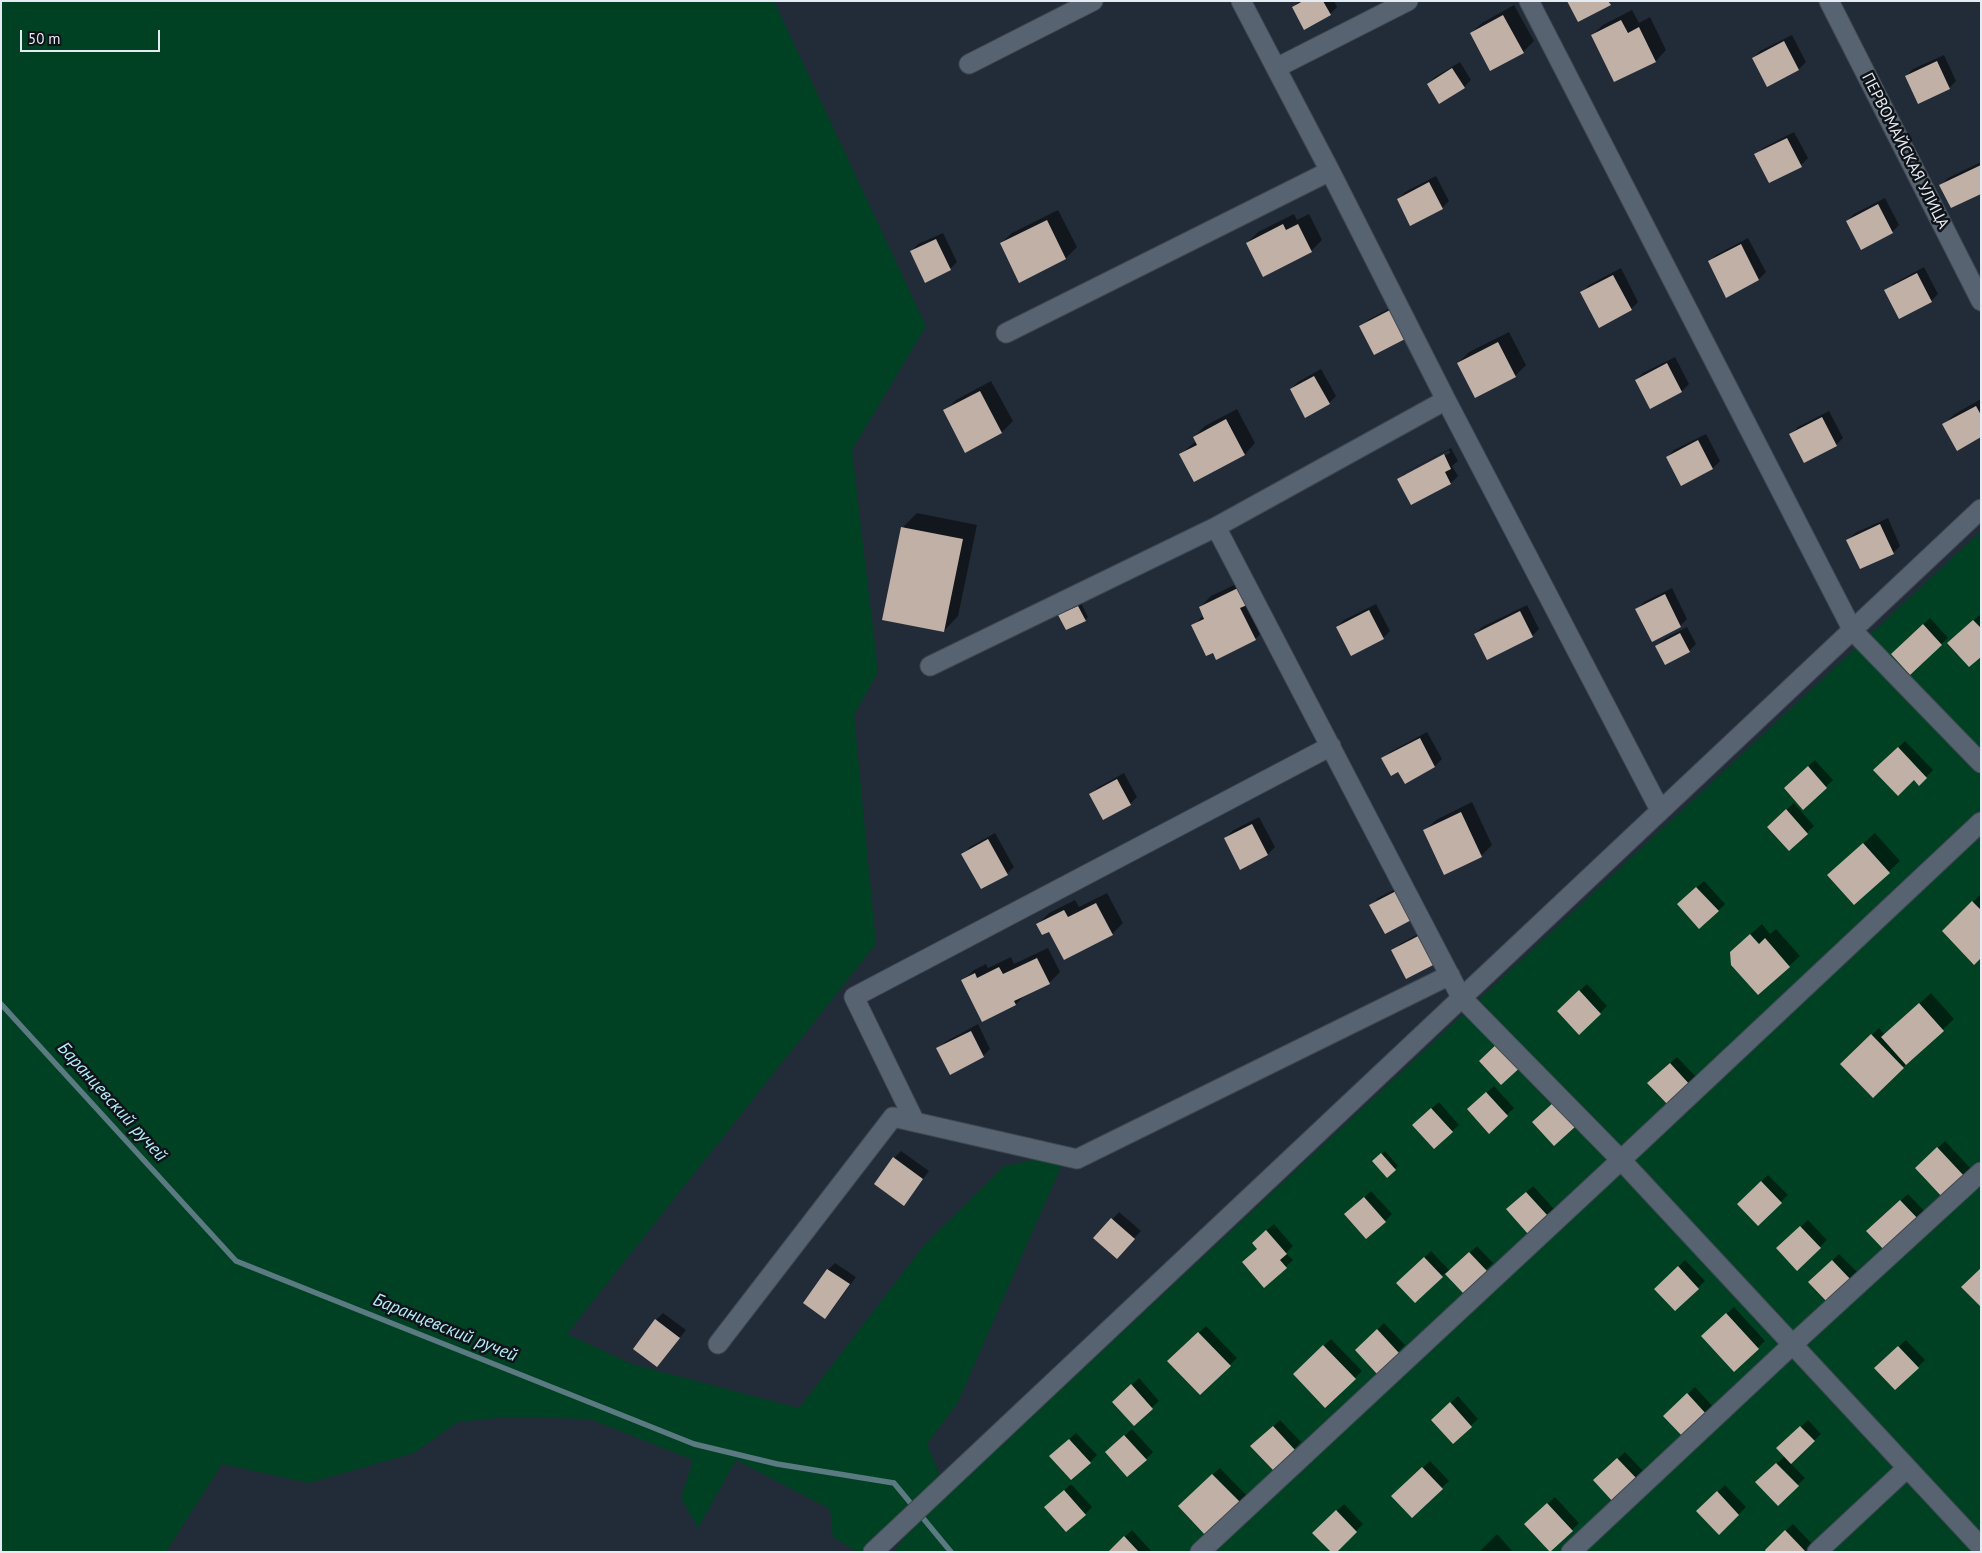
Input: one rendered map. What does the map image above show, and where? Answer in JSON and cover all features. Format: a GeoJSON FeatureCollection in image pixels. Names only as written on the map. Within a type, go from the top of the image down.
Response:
{"type":"FeatureCollection","features":[{"type":"Feature","properties":{"kind":"lane"},"geometry":{"type":"LineString","coordinates":[[969,64],[1093,1]]}},
{"type":"Feature","properties":{"kind":"lane"},"geometry":{"type":"LineString","coordinates":[[1242,1],[1446,400],[1660,810]]}},
{"type":"Feature","properties":{"kind":"lane"},"geometry":{"type":"LineString","coordinates":[[1276,68],[1408,1]]}},
{"type":"Feature","properties":{"kind":"lane"},"geometry":{"type":"LineString","coordinates":[[1528,1],[1853,631],[1981,763]]}},
{"type":"Feature","properties":{"kind":"lane","name":"ПЕРВОМАЙСКАЯ УЛИЦА"},"geometry":{"type":"LineString","coordinates":[[1830,1],[1981,301]]}},
{"type":"Feature","properties":{"kind":"lane"},"geometry":{"type":"LineString","coordinates":[[1006,333],[1330,171]]}},
{"type":"Feature","properties":{"kind":"lane"},"geometry":{"type":"LineString","coordinates":[[930,666],[1216,527],[1446,400]]}},
{"type":"Feature","properties":{"kind":"lane"},"geometry":{"type":"LineString","coordinates":[[873,1552],[1981,509]]}},
{"type":"Feature","properties":{"kind":"lane"},"geometry":{"type":"LineString","coordinates":[[1216,527],[1461,997],[1621,1160],[1981,1548]]}},
{"type":"Feature","properties":{"kind":"lane"},"geometry":{"type":"LineString","coordinates":[[915,1122],[854,997],[1331,746]]}},
{"type":"Feature","properties":{"kind":"lane"},"geometry":{"type":"LineString","coordinates":[[1200,1552],[1981,822]]}},
{"type":"Feature","properties":{"kind":"lane"},"geometry":{"type":"LineString","coordinates":[[718,1344],[893,1117],[1077,1159],[1450,974]]}},
{"type":"Feature","properties":{"kind":"lane"},"geometry":{"type":"LineString","coordinates":[[1571,1552],[1792,1345],[1981,1172]]}},
{"type":"Feature","properties":{"kind":"lane"},"geometry":{"type":"LineString","coordinates":[[1817,1552],[1906,1469]]}},
{"type":"Feature","properties":{"kind":"green space"},"geometry":{"type":"Polygon","coordinates":[[[1,1],[774,1],[926,326],[852,450],[878,672],[854,715],[876,944],[567,1334],[632,1364],[799,1408],[925,1244],[1004,1166],[1067,1153],[957,1404],[927,1444],[948,1495],[1981,531],[1981,1552],[894,1552],[911,1527],[865,1552],[857,1552],[833,1537],[830,1509],[736,1460],[698,1528],[681,1498],[693,1460],[590,1419],[506,1417],[458,1422],[414,1453],[309,1483],[222,1464],[166,1552],[1,1552],[1,1]]]}},
{"type":"Feature","properties":{"kind":"building"},"geometry":{"type":"Polygon","coordinates":[[[1303,1],[1323,1],[1331,15],[1304,30],[1292,7],[1303,1]]]}},
{"type":"Feature","properties":{"kind":"building"},"geometry":{"type":"Polygon","coordinates":[[[1567,1],[1608,1],[1611,5],[1578,22],[1567,1]]]}},
{"type":"Feature","properties":{"kind":"building"},"geometry":{"type":"Polygon","coordinates":[[[1503,15],[1524,53],[1490,71],[1470,33],[1503,15]]]}},
{"type":"Feature","properties":{"kind":"building"},"geometry":{"type":"Polygon","coordinates":[[[1621,20],[1628,33],[1639,27],[1656,62],[1614,82],[1591,35],[1621,20]]]}},
{"type":"Feature","properties":{"kind":"building"},"geometry":{"type":"Polygon","coordinates":[[[1784,41],[1799,70],[1767,87],[1752,58],[1784,41]]]}},
{"type":"Feature","properties":{"kind":"building"},"geometry":{"type":"Polygon","coordinates":[[[1937,61],[1950,89],[1918,104],[1905,76],[1937,61]]]}},
{"type":"Feature","properties":{"kind":"building"},"geometry":{"type":"Polygon","coordinates":[[[1452,68],[1465,88],[1439,104],[1427,84],[1452,68]]]}},
{"type":"Feature","properties":{"kind":"building"},"geometry":{"type":"Polygon","coordinates":[[[1787,138],[1802,167],[1769,183],[1754,154],[1787,138]]]}},
{"type":"Feature","properties":{"kind":"building"},"geometry":{"type":"Polygon","coordinates":[[[1981,165],[1981,194],[1951,208],[1939,185],[1981,165]]]}},
{"type":"Feature","properties":{"kind":"building"},"geometry":{"type":"Polygon","coordinates":[[[1429,182],[1443,209],[1410,226],[1397,199],[1429,182]]]}},
{"type":"Feature","properties":{"kind":"building"},"geometry":{"type":"Polygon","coordinates":[[[1878,204],[1893,233],[1861,250],[1846,221],[1878,204]]]}},
{"type":"Feature","properties":{"kind":"building"},"geometry":{"type":"Polygon","coordinates":[[[1047,220],[1066,259],[1019,283],[1000,243],[1047,220]]]}},
{"type":"Feature","properties":{"kind":"building"},"geometry":{"type":"Polygon","coordinates":[[[1283,224],[1286,230],[1298,224],[1312,252],[1263,277],[1246,243],[1283,224]]]}},
{"type":"Feature","properties":{"kind":"building"},"geometry":{"type":"Polygon","coordinates":[[[936,239],[951,270],[925,283],[910,251],[936,239]]]}},
{"type":"Feature","properties":{"kind":"building"},"geometry":{"type":"Polygon","coordinates":[[[1741,244],[1759,280],[1726,298],[1708,261],[1741,244]]]}},
{"type":"Feature","properties":{"kind":"building"},"geometry":{"type":"Polygon","coordinates":[[[1917,273],[1932,302],[1899,319],[1884,290],[1917,273]]]}},
{"type":"Feature","properties":{"kind":"building"},"geometry":{"type":"Polygon","coordinates":[[[1613,275],[1632,310],[1599,328],[1580,292],[1613,275]]]}},
{"type":"Feature","properties":{"kind":"building"},"geometry":{"type":"Polygon","coordinates":[[[1392,309],[1407,338],[1374,355],[1359,326],[1392,309]]]}},
{"type":"Feature","properties":{"kind":"building"},"geometry":{"type":"Polygon","coordinates":[[[1498,342],[1516,377],[1475,398],[1457,363],[1498,342]]]}},
{"type":"Feature","properties":{"kind":"building"},"geometry":{"type":"Polygon","coordinates":[[[1667,363],[1682,392],[1650,409],[1635,380],[1667,363]]]}},
{"type":"Feature","properties":{"kind":"building"},"geometry":{"type":"Polygon","coordinates":[[[1314,376],[1330,404],[1305,418],[1290,389],[1314,376]]]}},
{"type":"Feature","properties":{"kind":"building"},"geometry":{"type":"Polygon","coordinates":[[[980,391],[1002,433],[965,453],[943,410],[980,391]]]}},
{"type":"Feature","properties":{"kind":"building"},"geometry":{"type":"Polygon","coordinates":[[[1976,406],[1981,415],[1981,437],[1957,451],[1942,424],[1976,406]]]}},
{"type":"Feature","properties":{"kind":"building"},"geometry":{"type":"Polygon","coordinates":[[[1822,417],[1837,446],[1804,463],[1789,434],[1822,417]]]}},
{"type":"Feature","properties":{"kind":"building"},"geometry":{"type":"Polygon","coordinates":[[[1226,419],[1245,455],[1194,482],[1179,454],[1197,445],[1193,437],[1226,419]]]}},
{"type":"Feature","properties":{"kind":"building"},"geometry":{"type":"Polygon","coordinates":[[[1698,440],[1713,469],[1681,486],[1666,457],[1698,440]]]}},
{"type":"Feature","properties":{"kind":"building"},"geometry":{"type":"Polygon","coordinates":[[[1444,454],[1451,469],[1445,472],[1451,484],[1411,505],[1397,479],[1444,454]]]}},
{"type":"Feature","properties":{"kind":"building"},"geometry":{"type":"Polygon","coordinates":[[[1880,524],[1894,554],[1860,569],[1846,540],[1880,524]]]}},
{"type":"Feature","properties":{"kind":"building"},"geometry":{"type":"Polygon","coordinates":[[[901,527],[963,539],[944,632],[882,620],[901,527]]]}},
{"type":"Feature","properties":{"kind":"building"},"geometry":{"type":"Polygon","coordinates":[[[1238,588],[1247,605],[1240,608],[1256,640],[1216,660],[1213,653],[1206,656],[1191,625],[1204,619],[1199,607],[1238,588]]]}},
{"type":"Feature","properties":{"kind":"building"},"geometry":{"type":"Polygon","coordinates":[[[1665,594],[1681,627],[1652,642],[1635,609],[1665,594]]]}},
{"type":"Feature","properties":{"kind":"building"},"geometry":{"type":"Polygon","coordinates":[[[1078,606],[1086,621],[1066,630],[1058,615],[1078,606]]]}},
{"type":"Feature","properties":{"kind":"building"},"geometry":{"type":"Polygon","coordinates":[[[1369,610],[1384,639],[1351,656],[1336,627],[1369,610]]]}},
{"type":"Feature","properties":{"kind":"building"},"geometry":{"type":"Polygon","coordinates":[[[1520,611],[1533,637],[1487,660],[1474,634],[1520,611]]]}},
{"type":"Feature","properties":{"kind":"building"},"geometry":{"type":"Polygon","coordinates":[[[1973,620],[1981,628],[1981,657],[1969,667],[1947,643],[1973,620]]]}},
{"type":"Feature","properties":{"kind":"building"},"geometry":{"type":"Polygon","coordinates":[[[1923,624],[1942,645],[1910,675],[1891,654],[1923,624]]]}},
{"type":"Feature","properties":{"kind":"building"},"geometry":{"type":"Polygon","coordinates":[[[1680,633],[1690,652],[1665,665],[1655,646],[1680,633]]]}},
{"type":"Feature","properties":{"kind":"building"},"geometry":{"type":"Polygon","coordinates":[[[1420,738],[1435,767],[1405,784],[1398,772],[1391,776],[1381,758],[1420,738]]]}},
{"type":"Feature","properties":{"kind":"building"},"geometry":{"type":"Polygon","coordinates":[[[1898,747],[1927,778],[1919,786],[1914,780],[1898,796],[1873,770],[1898,747]]]}},
{"type":"Feature","properties":{"kind":"building"},"geometry":{"type":"Polygon","coordinates":[[[1808,766],[1827,788],[1803,810],[1784,788],[1808,766]]]}},
{"type":"Feature","properties":{"kind":"building"},"geometry":{"type":"Polygon","coordinates":[[[1117,779],[1131,805],[1103,820],[1089,794],[1117,779]]]}},
{"type":"Feature","properties":{"kind":"building"},"geometry":{"type":"Polygon","coordinates":[[[1786,809],[1808,834],[1789,851],[1767,827],[1786,809]]]}},
{"type":"Feature","properties":{"kind":"building"},"geometry":{"type":"Polygon","coordinates":[[[1461,812],[1482,857],[1444,875],[1423,830],[1461,812]]]}},
{"type":"Feature","properties":{"kind":"building"},"geometry":{"type":"Polygon","coordinates":[[[1252,824],[1268,855],[1240,870],[1224,838],[1252,824]]]}},
{"type":"Feature","properties":{"kind":"building"},"geometry":{"type":"Polygon","coordinates":[[[988,839],[1008,875],[981,889],[961,854],[988,839]]]}},
{"type":"Feature","properties":{"kind":"building"},"geometry":{"type":"Polygon","coordinates":[[[1863,843],[1890,873],[1854,905],[1827,875],[1863,843]]]}},
{"type":"Feature","properties":{"kind":"building"},"geometry":{"type":"Polygon","coordinates":[[[1696,887],[1719,911],[1699,929],[1677,904],[1696,887]]]}},
{"type":"Feature","properties":{"kind":"building"},"geometry":{"type":"Polygon","coordinates":[[[1402,888],[1417,917],[1385,934],[1369,905],[1402,888]]]}},
{"type":"Feature","properties":{"kind":"building"},"geometry":{"type":"Polygon","coordinates":[[[1972,901],[1981,910],[1981,958],[1974,965],[1942,931],[1972,901]]]}},
{"type":"Feature","properties":{"kind":"building"},"geometry":{"type":"Polygon","coordinates":[[[1096,903],[1113,935],[1064,960],[1049,932],[1042,935],[1036,924],[1064,910],[1068,917],[1096,903]]]}},
{"type":"Feature","properties":{"kind":"building"},"geometry":{"type":"Polygon","coordinates":[[[1424,933],[1439,962],[1406,979],[1391,950],[1424,933]]]}},
{"type":"Feature","properties":{"kind":"building"},"geometry":{"type":"Polygon","coordinates":[[[1750,934],[1759,944],[1765,938],[1790,967],[1758,995],[1731,965],[1730,952],[1750,934]]]}},
{"type":"Feature","properties":{"kind":"building"},"geometry":{"type":"Polygon","coordinates":[[[1037,958],[1050,984],[1014,1001],[1016,1005],[982,1022],[961,980],[975,973],[977,978],[999,967],[1003,974],[1037,958]]]}},
{"type":"Feature","properties":{"kind":"building"},"geometry":{"type":"Polygon","coordinates":[[[1579,990],[1601,1014],[1579,1035],[1557,1011],[1579,990]]]}},
{"type":"Feature","properties":{"kind":"building"},"geometry":{"type":"Polygon","coordinates":[[[1919,1003],[1944,1031],[1906,1065],[1881,1037],[1919,1003]]]}},
{"type":"Feature","properties":{"kind":"building"},"geometry":{"type":"Polygon","coordinates":[[[971,1031],[984,1057],[950,1075],[936,1048],[971,1031]]]}},
{"type":"Feature","properties":{"kind":"building"},"geometry":{"type":"Polygon","coordinates":[[[1871,1034],[1904,1068],[1873,1098],[1840,1064],[1871,1034]]]}},
{"type":"Feature","properties":{"kind":"building"},"geometry":{"type":"Polygon","coordinates":[[[1501,1040],[1524,1064],[1501,1085],[1479,1061],[1501,1040]]]}},
{"type":"Feature","properties":{"kind":"building"},"geometry":{"type":"Polygon","coordinates":[[[1670,1063],[1692,1087],[1670,1107],[1647,1083],[1670,1063]]]}},
{"type":"Feature","properties":{"kind":"building"},"geometry":{"type":"Polygon","coordinates":[[[1486,1092],[1508,1116],[1489,1134],[1467,1109],[1486,1092]]]}},
{"type":"Feature","properties":{"kind":"building"},"geometry":{"type":"Polygon","coordinates":[[[1554,1102],[1576,1126],[1554,1146],[1532,1122],[1554,1102]]]}},
{"type":"Feature","properties":{"kind":"building"},"geometry":{"type":"Polygon","coordinates":[[[1431,1108],[1453,1132],[1434,1149],[1412,1125],[1431,1108]]]}},
{"type":"Feature","properties":{"kind":"building"},"geometry":{"type":"Polygon","coordinates":[[[1937,1147],[1966,1178],[1944,1199],[1915,1168],[1937,1147]]]}},
{"type":"Feature","properties":{"kind":"building"},"geometry":{"type":"Polygon","coordinates":[[[1381,1153],[1396,1170],[1387,1178],[1372,1161],[1381,1153]]]}},
{"type":"Feature","properties":{"kind":"building"},"geometry":{"type":"Polygon","coordinates":[[[893,1157],[923,1179],[904,1206],[874,1184],[893,1157]]]}},
{"type":"Feature","properties":{"kind":"building"},"geometry":{"type":"Polygon","coordinates":[[[1761,1181],[1782,1203],[1758,1226],[1737,1204],[1761,1181]]]}},
{"type":"Feature","properties":{"kind":"building"},"geometry":{"type":"Polygon","coordinates":[[[1526,1192],[1548,1216],[1528,1234],[1506,1209],[1526,1192]]]}},
{"type":"Feature","properties":{"kind":"building"},"geometry":{"type":"Polygon","coordinates":[[[1364,1197],[1386,1222],[1366,1239],[1344,1214],[1364,1197]]]}},
{"type":"Feature","properties":{"kind":"building"},"geometry":{"type":"Polygon","coordinates":[[[1900,1200],[1921,1222],[1887,1253],[1866,1231],[1900,1200]]]}},
{"type":"Feature","properties":{"kind":"building"},"geometry":{"type":"Polygon","coordinates":[[[1111,1218],[1135,1239],[1117,1259],[1093,1238],[1111,1218]]]}},
{"type":"Feature","properties":{"kind":"building"},"geometry":{"type":"Polygon","coordinates":[[[1800,1226],[1821,1248],[1797,1271],[1776,1248],[1800,1226]]]}},
{"type":"Feature","properties":{"kind":"building"},"geometry":{"type":"Polygon","coordinates":[[[1266,1230],[1287,1254],[1280,1260],[1287,1268],[1264,1288],[1242,1262],[1257,1249],[1252,1243],[1266,1230]]]}},
{"type":"Feature","properties":{"kind":"building"},"geometry":{"type":"Polygon","coordinates":[[[1469,1252],[1487,1271],[1463,1293],[1445,1274],[1469,1252]]]}},
{"type":"Feature","properties":{"kind":"building"},"geometry":{"type":"Polygon","coordinates":[[[1424,1257],[1443,1277],[1415,1303],[1396,1283],[1424,1257]]]}},
{"type":"Feature","properties":{"kind":"building"},"geometry":{"type":"Polygon","coordinates":[[[1832,1260],[1853,1282],[1829,1304],[1808,1282],[1832,1260]]]}},
{"type":"Feature","properties":{"kind":"building"},"geometry":{"type":"Polygon","coordinates":[[[1678,1266],[1699,1289],[1675,1311],[1654,1289],[1678,1266]]]}},
{"type":"Feature","properties":{"kind":"building"},"geometry":{"type":"Polygon","coordinates":[[[1981,1268],[1981,1307],[1961,1287],[1981,1268]]]}},
{"type":"Feature","properties":{"kind":"building"},"geometry":{"type":"Polygon","coordinates":[[[827,1269],[850,1284],[825,1319],[803,1303],[827,1269]]]}},
{"type":"Feature","properties":{"kind":"building"},"geometry":{"type":"Polygon","coordinates":[[[1726,1313],[1759,1349],[1734,1372],[1701,1336],[1726,1313]]]}},
{"type":"Feature","properties":{"kind":"building"},"geometry":{"type":"Polygon","coordinates":[[[655,1319],[680,1338],[657,1367],[633,1349],[655,1319]]]}},
{"type":"Feature","properties":{"kind":"building"},"geometry":{"type":"Polygon","coordinates":[[[1377,1329],[1399,1353],[1377,1374],[1355,1350],[1377,1329]]]}},
{"type":"Feature","properties":{"kind":"building"},"geometry":{"type":"Polygon","coordinates":[[[1198,1332],[1231,1366],[1200,1395],[1167,1361],[1198,1332]]]}},
{"type":"Feature","properties":{"kind":"building"},"geometry":{"type":"Polygon","coordinates":[[[1323,1345],[1356,1379],[1325,1408],[1293,1374],[1323,1345]]]}},
{"type":"Feature","properties":{"kind":"building"},"geometry":{"type":"Polygon","coordinates":[[[1898,1346],[1919,1368],[1895,1390],[1874,1368],[1898,1346]]]}},
{"type":"Feature","properties":{"kind":"building"},"geometry":{"type":"Polygon","coordinates":[[[1131,1384],[1153,1409],[1134,1426],[1112,1402],[1131,1384]]]}},
{"type":"Feature","properties":{"kind":"building"},"geometry":{"type":"Polygon","coordinates":[[[1687,1393],[1708,1416],[1684,1438],[1663,1416],[1687,1393]]]}},
{"type":"Feature","properties":{"kind":"building"},"geometry":{"type":"Polygon","coordinates":[[[1450,1402],[1472,1427],[1453,1444],[1431,1420],[1450,1402]]]}},
{"type":"Feature","properties":{"kind":"building"},"geometry":{"type":"Polygon","coordinates":[[[1273,1426],[1295,1450],[1273,1470],[1250,1446],[1273,1426]]]}},
{"type":"Feature","properties":{"kind":"building"},"geometry":{"type":"Polygon","coordinates":[[[1800,1426],[1815,1441],[1791,1464],[1776,1448],[1800,1426]]]}},
{"type":"Feature","properties":{"kind":"building"},"geometry":{"type":"Polygon","coordinates":[[[1124,1435],[1147,1460],[1127,1477],[1105,1452],[1124,1435]]]}},
{"type":"Feature","properties":{"kind":"building"},"geometry":{"type":"Polygon","coordinates":[[[1069,1439],[1091,1463],[1071,1480],[1049,1456],[1069,1439]]]}},
{"type":"Feature","properties":{"kind":"building"},"geometry":{"type":"Polygon","coordinates":[[[1617,1458],[1638,1480],[1614,1503],[1593,1480],[1617,1458]]]}},
{"type":"Feature","properties":{"kind":"building"},"geometry":{"type":"Polygon","coordinates":[[[1776,1463],[1799,1486],[1778,1506],[1755,1482],[1776,1463]]]}},
{"type":"Feature","properties":{"kind":"building"},"geometry":{"type":"Polygon","coordinates":[[[1422,1467],[1443,1489],[1412,1518],[1391,1496],[1422,1467]]]}},
{"type":"Feature","properties":{"kind":"building"},"geometry":{"type":"Polygon","coordinates":[[[1212,1474],[1242,1504],[1207,1537],[1178,1506],[1212,1474]]]}},
{"type":"Feature","properties":{"kind":"building"},"geometry":{"type":"Polygon","coordinates":[[[1064,1490],[1086,1515],[1066,1532],[1044,1507],[1064,1490]]]}},
{"type":"Feature","properties":{"kind":"building"},"geometry":{"type":"Polygon","coordinates":[[[1717,1491],[1739,1515],[1719,1535],[1696,1511],[1717,1491]]]}},
{"type":"Feature","properties":{"kind":"building"},"geometry":{"type":"Polygon","coordinates":[[[1547,1503],[1573,1531],[1550,1552],[1524,1524],[1547,1503]]]}},
{"type":"Feature","properties":{"kind":"building"},"geometry":{"type":"Polygon","coordinates":[[[1336,1510],[1357,1532],[1337,1552],[1331,1552],[1312,1533],[1336,1510]]]}},
{"type":"Feature","properties":{"kind":"building"},"geometry":{"type":"Polygon","coordinates":[[[1785,1530],[1806,1552],[1766,1552],[1765,1550],[1785,1530]]]}},
{"type":"Feature","properties":{"kind":"building"},"geometry":{"type":"Polygon","coordinates":[[[1124,1536],[1139,1552],[1108,1552],[1124,1536]]]}},
{"type":"Feature","properties":{"kind":"waterway","name":"Баранцевский ручей"},"geometry":{"type":"LineString","coordinates":[[1,1004],[236,1261],[694,1444],[777,1464],[894,1483],[951,1552]]}}]}
